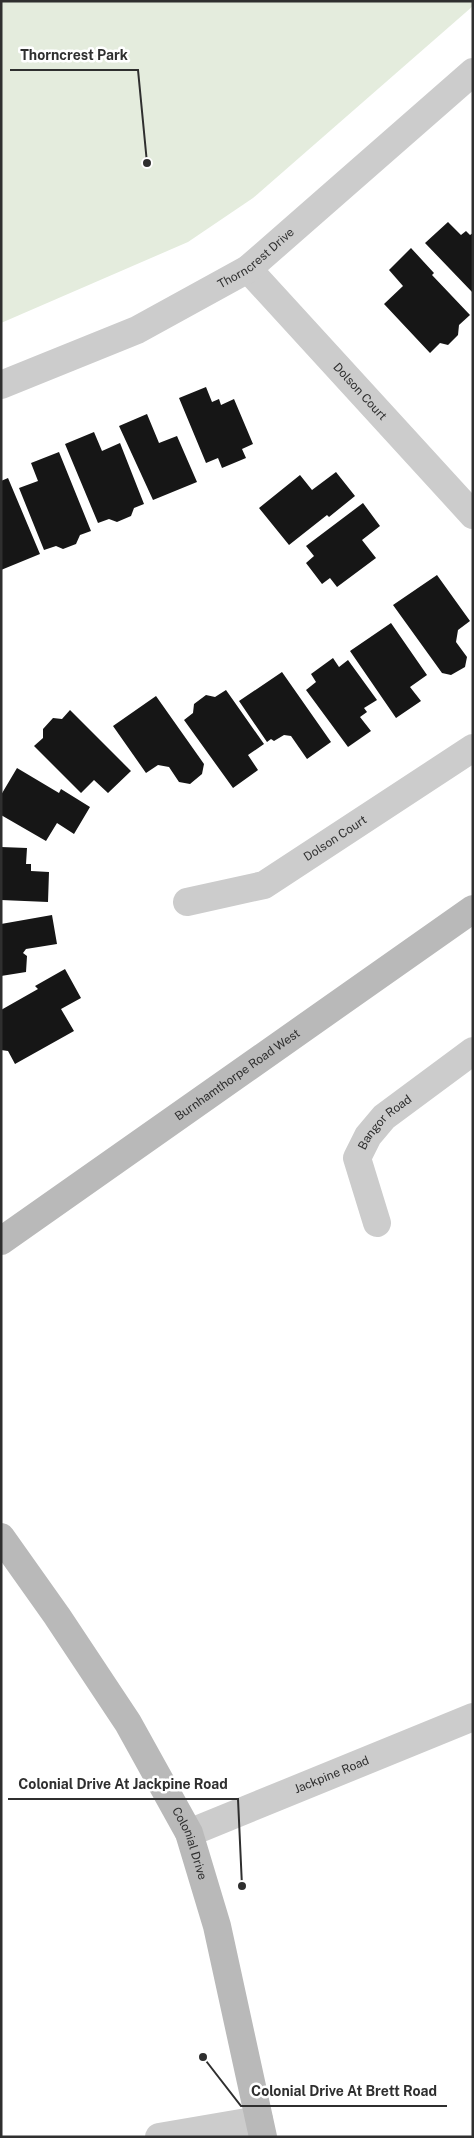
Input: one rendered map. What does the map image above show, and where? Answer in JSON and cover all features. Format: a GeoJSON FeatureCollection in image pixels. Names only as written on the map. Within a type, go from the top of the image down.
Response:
{"type":"FeatureCollection","features":[{"type":"Feature","properties":{"kind":"street","name":"Thorncrest Drive"},"geometry":{"type":"LineString","coordinates":[[1,385],[137,330],[248,269],[473,72]]}},
{"type":"Feature","properties":{"kind":"street","name":"Dolson Court"},"geometry":{"type":"LineString","coordinates":[[248,269],[473,515]]}},
{"type":"Feature","properties":{"kind":"street","name":"Dolson Court"},"geometry":{"type":"LineString","coordinates":[[187,902],[264,886],[473,748]]}},
{"type":"Feature","properties":{"kind":"street","name":"Burnhamthorpe Road West"},"geometry":{"type":"LineString","coordinates":[[1,1242],[473,909]]}},
{"type":"Feature","properties":{"kind":"street","name":"Bangor Road"},"geometry":{"type":"LineString","coordinates":[[377,1223],[356,1158],[368,1136],[384,1117],[473,1051]]}},
{"type":"Feature","properties":{"kind":"street","name":"Colonial Drive"},"geometry":{"type":"LineString","coordinates":[[1,1537],[57,1616],[128,1723],[189,1833],[216,1926],[261,2129]]}},
{"type":"Feature","properties":{"kind":"street","name":"Jackpine Road"},"geometry":{"type":"LineString","coordinates":[[189,1833],[473,1717]]}},
{"type":"Feature","properties":{"kind":"street"},"geometry":{"type":"LineString","coordinates":[[159,2137],[261,2129]]}},
{"type":"Feature","properties":{"kind":"green space"},"geometry":{"type":"Polygon","coordinates":[[[1,1],[473,1],[473,6],[253,198],[188,242],[1,323],[1,1]]]}},
{"type":"Feature","properties":{"kind":"building"},"geometry":{"type":"Polygon","coordinates":[[[448,222],[461,235],[466,231],[470,235],[473,233],[473,293],[425,243],[448,222]]]}},
{"type":"Feature","properties":{"kind":"building"},"geometry":{"type":"Polygon","coordinates":[[[411,248],[434,273],[432,275],[470,315],[459,325],[458,335],[448,345],[440,343],[430,353],[384,304],[403,286],[389,270],[411,248]]]}},
{"type":"Feature","properties":{"kind":"building"},"geometry":{"type":"Polygon","coordinates":[[[206,387],[212,402],[219,399],[221,405],[234,399],[253,444],[242,449],[246,458],[222,468],[218,458],[206,463],[179,398],[206,387]]]}},
{"type":"Feature","properties":{"kind":"building"},"geometry":{"type":"Polygon","coordinates":[[[147,414],[159,443],[177,436],[197,482],[153,500],[119,426],[147,414]]]}},
{"type":"Feature","properties":{"kind":"building"},"geometry":{"type":"Polygon","coordinates":[[[94,432],[102,451],[120,443],[144,504],[134,508],[131,516],[117,522],[109,519],[98,523],[65,444],[94,432]]]}},
{"type":"Feature","properties":{"kind":"building"},"geometry":{"type":"Polygon","coordinates":[[[59,452],[91,531],[80,535],[76,544],[63,549],[56,546],[44,550],[19,488],[38,481],[31,463],[59,452]]]}},
{"type":"Feature","properties":{"kind":"building"},"geometry":{"type":"Polygon","coordinates":[[[336,472],[355,496],[289,545],[259,508],[300,475],[312,490],[336,472]]]}},
{"type":"Feature","properties":{"kind":"building"},"geometry":{"type":"Polygon","coordinates":[[[8,478],[40,554],[1,570],[1,481],[8,478]]]}},
{"type":"Feature","properties":{"kind":"building"},"geometry":{"type":"Polygon","coordinates":[[[363,503],[380,526],[362,540],[376,558],[337,587],[330,578],[322,584],[306,563],[314,556],[306,546],[363,503]]]}},
{"type":"Feature","properties":{"kind":"building"},"geometry":{"type":"Polygon","coordinates":[[[437,575],[470,621],[458,630],[456,642],[467,657],[465,667],[451,675],[442,673],[393,605],[437,575]]]}},
{"type":"Feature","properties":{"kind":"building"},"geometry":{"type":"Polygon","coordinates":[[[391,623],[427,675],[410,687],[421,701],[396,718],[350,651],[391,623]]]}},
{"type":"Feature","properties":{"kind":"building"},"geometry":{"type":"Polygon","coordinates":[[[333,658],[339,667],[348,660],[377,700],[364,708],[367,712],[360,717],[371,731],[348,747],[306,690],[316,682],[311,674],[333,658]]]}},
{"type":"Feature","properties":{"kind":"building"},"geometry":{"type":"Polygon","coordinates":[[[282,672],[331,742],[307,759],[291,736],[284,735],[274,741],[271,739],[267,742],[239,701],[282,672]]]}},
{"type":"Feature","properties":{"kind":"building"},"geometry":{"type":"Polygon","coordinates":[[[226,690],[264,744],[248,755],[258,770],[233,788],[184,720],[193,713],[194,704],[206,695],[215,697],[226,690]]]}},
{"type":"Feature","properties":{"kind":"building"},"geometry":{"type":"Polygon","coordinates":[[[156,696],[204,764],[202,774],[190,784],[179,782],[169,767],[158,765],[146,773],[113,726],[156,696]]]}},
{"type":"Feature","properties":{"kind":"building"},"geometry":{"type":"Polygon","coordinates":[[[70,710],[131,771],[108,793],[94,780],[81,793],[34,746],[43,738],[43,729],[53,718],[62,719],[70,710]]]}},
{"type":"Feature","properties":{"kind":"building"},"geometry":{"type":"Polygon","coordinates":[[[17,768],[59,793],[61,789],[90,807],[74,834],[57,823],[46,841],[1,815],[1,795],[17,768]]]}},
{"type":"Feature","properties":{"kind":"building"},"geometry":{"type":"Polygon","coordinates":[[[1,847],[27,848],[26,864],[31,864],[31,871],[49,872],[48,902],[1,900],[1,847]]]}},
{"type":"Feature","properties":{"kind":"building"},"geometry":{"type":"Polygon","coordinates":[[[52,915],[57,944],[26,949],[23,953],[27,956],[26,972],[1,976],[1,924],[52,915]]]}},
{"type":"Feature","properties":{"kind":"building"},"geometry":{"type":"Polygon","coordinates":[[[65,969],[81,998],[61,1009],[74,1031],[15,1064],[8,1051],[1,1050],[1,1010],[38,989],[35,986],[65,969]]]}},
{"type":"Feature","properties":{"kind":"place","name":"Thorncrest Park"},"geometry":{"type":"Point","coordinates":[147,163]}},
{"type":"Feature","properties":{"kind":"place","name":"Colonial Drive At Jackpine Road"},"geometry":{"type":"Point","coordinates":[242,1886]}},
{"type":"Feature","properties":{"kind":"place","name":"Colonial Drive At Brett Road"},"geometry":{"type":"Point","coordinates":[203,2057]}}]}
